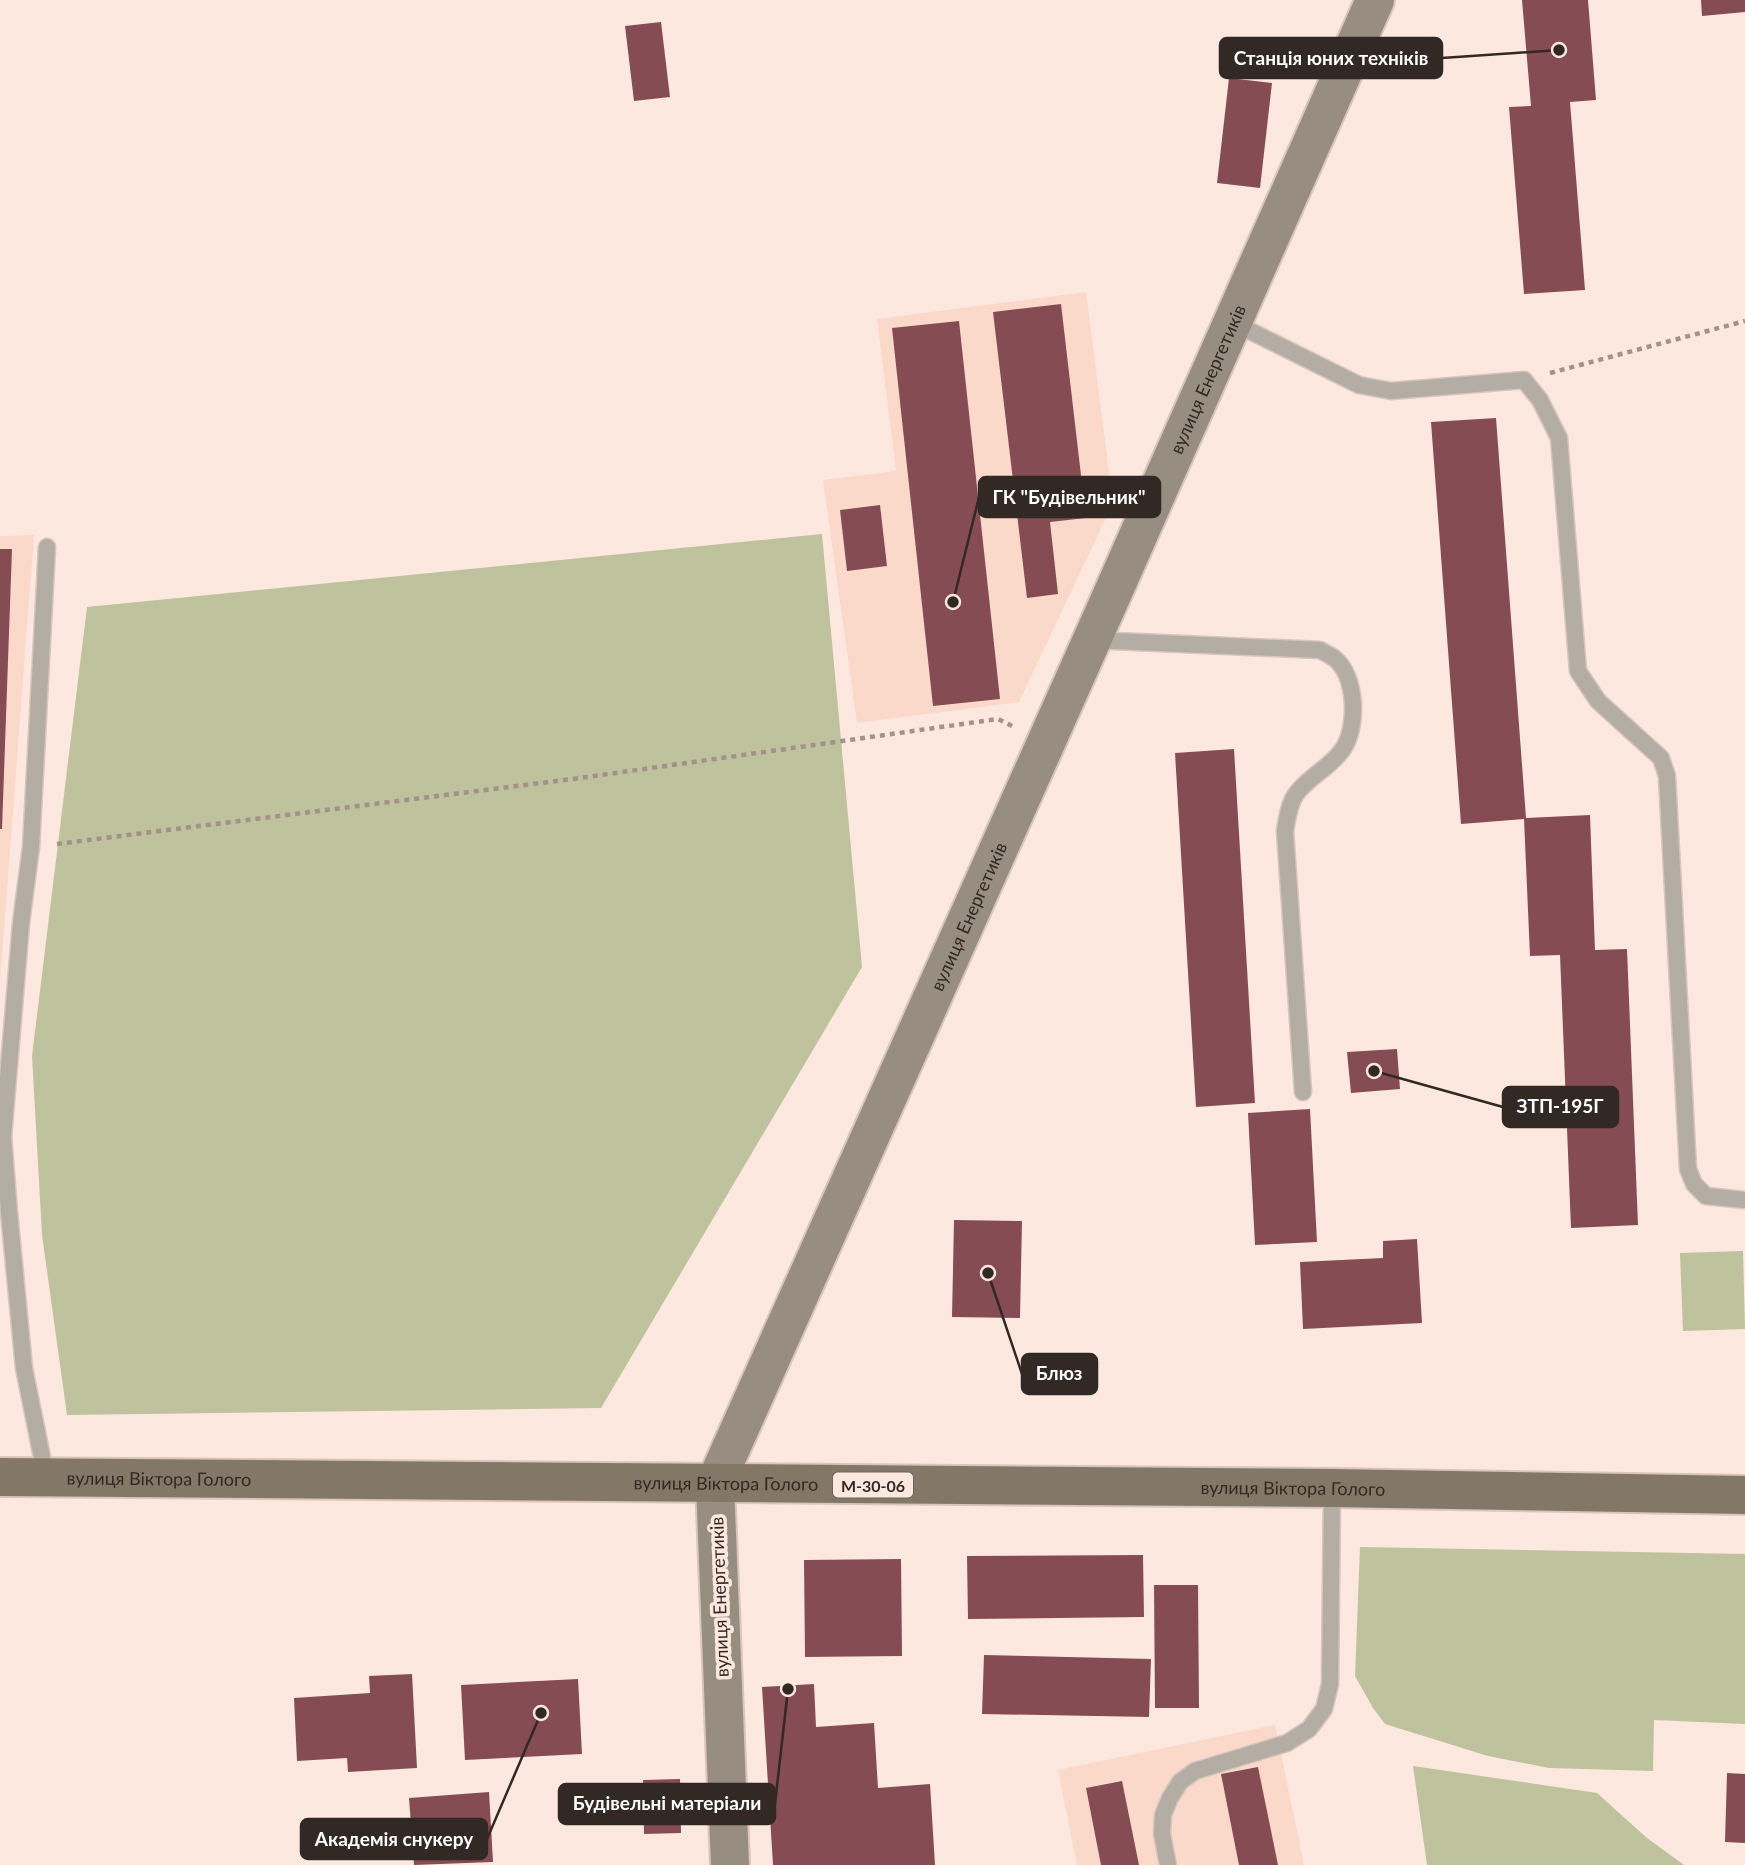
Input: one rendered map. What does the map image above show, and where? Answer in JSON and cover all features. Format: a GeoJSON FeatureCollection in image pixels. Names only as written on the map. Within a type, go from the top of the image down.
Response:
{"type":"FeatureCollection","features":[{"type":"Feature","properties":{"kind":"main road","name":"вулиця Віктора Голого"},"geometry":{"type":"LineString","coordinates":[[0,1477],[1332,1488],[1745,1495]]}},
{"type":"Feature","properties":{"kind":"street","name":"вулиця Енергетиків"},"geometry":{"type":"LineString","coordinates":[[730,1865],[715,1484],[1375,0]]}},
{"type":"Feature","properties":{"kind":"lane"},"geometry":{"type":"LineString","coordinates":[[1232,322],[1359,385],[1391,391],[1524,380],[1540,400],[1559,438],[1578,671],[1598,701],[1661,758],[1667,776],[1688,1169],[1694,1184],[1706,1196],[1745,1200]]}},
{"type":"Feature","properties":{"kind":"lane"},"geometry":{"type":"LineString","coordinates":[[46,1478],[24,1368],[4,1137],[21,923],[31,847],[47,547]]}},
{"type":"Feature","properties":{"kind":"lane"},"geometry":{"type":"LineString","coordinates":[[1091,640],[1320,650],[1336,659],[1346,676],[1352,694],[1353,713],[1343,750],[1296,794],[1289,810],[1285,831],[1303,1091]]}},
{"type":"Feature","properties":{"kind":"lane"},"geometry":{"type":"LineString","coordinates":[[1168,1865],[1162,1834],[1163,1815],[1180,1783],[1195,1770],[1287,1743],[1309,1729],[1324,1709],[1330,1684],[1332,1488]]}},
{"type":"Feature","properties":{"kind":"path"},"geometry":{"type":"LineString","coordinates":[[1524,380],[1745,321]]}},
{"type":"Feature","properties":{"kind":"path"},"geometry":{"type":"LineString","coordinates":[[31,847],[594,776],[998,719],[1046,743]]}},
{"type":"Feature","properties":{"kind":"shaded area"},"geometry":{"type":"Polygon","coordinates":[[[1086,292],[1113,503],[1019,702],[857,723],[823,480],[896,471],[877,319],[1086,292]]]}},
{"type":"Feature","properties":{"kind":"shaded area"},"geometry":{"type":"Polygon","coordinates":[[[34,535],[0,983],[0,536],[34,535]]]}},
{"type":"Feature","properties":{"kind":"shaded area"},"geometry":{"type":"Polygon","coordinates":[[[1275,1725],[1304,1865],[1077,1865],[1058,1770],[1275,1725]]]}},
{"type":"Feature","properties":{"kind":"green space"},"geometry":{"type":"Polygon","coordinates":[[[822,534],[862,967],[601,1408],[67,1415],[42,1235],[32,1056],[87,607],[822,534]]]}},
{"type":"Feature","properties":{"kind":"green space"},"geometry":{"type":"Polygon","coordinates":[[[1743,1251],[1745,1329],[1683,1331],[1680,1253],[1743,1251]]]}},
{"type":"Feature","properties":{"kind":"green space"},"geometry":{"type":"Polygon","coordinates":[[[1360,1547],[1745,1554],[1745,1724],[1654,1720],[1653,1771],[1549,1768],[1488,1756],[1385,1724],[1355,1676],[1360,1547]]]}},
{"type":"Feature","properties":{"kind":"green space"},"geometry":{"type":"Polygon","coordinates":[[[1413,1766],[1597,1793],[1647,1838],[1684,1865],[1427,1865],[1413,1766]]]}},
{"type":"Feature","properties":{"kind":"building"},"geometry":{"type":"Polygon","coordinates":[[[1522,0],[1588,0],[1596,100],[1570,102],[1585,290],[1524,294],[1509,107],[1531,106],[1522,0]]]}},
{"type":"Feature","properties":{"kind":"building"},"geometry":{"type":"Polygon","coordinates":[[[1701,0],[1745,0],[1745,12],[1702,16],[1701,0]]]}},
{"type":"Feature","properties":{"kind":"building"},"geometry":{"type":"Polygon","coordinates":[[[661,22],[670,97],[634,101],[625,26],[661,22]]]}},
{"type":"Feature","properties":{"kind":"building"},"geometry":{"type":"Polygon","coordinates":[[[1229,78],[1272,83],[1260,188],[1217,183],[1229,78]]]}},
{"type":"Feature","properties":{"kind":"building"},"geometry":{"type":"Polygon","coordinates":[[[1061,304],[1086,518],[1050,522],[1058,594],[1027,598],[993,312],[1061,304]]]}},
{"type":"Feature","properties":{"kind":"building"},"geometry":{"type":"Polygon","coordinates":[[[959,321],[1000,699],[933,706],[892,328],[959,321]]]}},
{"type":"Feature","properties":{"kind":"building"},"geometry":{"type":"Polygon","coordinates":[[[1496,418],[1526,818],[1590,815],[1595,950],[1627,949],[1638,1225],[1571,1228],[1560,955],[1530,956],[1524,819],[1461,824],[1431,422],[1496,418]]]}},
{"type":"Feature","properties":{"kind":"building"},"geometry":{"type":"Polygon","coordinates":[[[880,505],[887,566],[847,571],[840,510],[880,505]]]}},
{"type":"Feature","properties":{"kind":"building"},"geometry":{"type":"Polygon","coordinates":[[[0,549],[12,549],[2,829],[0,829],[0,549]]]}},
{"type":"Feature","properties":{"kind":"building"},"geometry":{"type":"Polygon","coordinates":[[[1234,749],[1255,1103],[1196,1107],[1175,753],[1234,749]]]}},
{"type":"Feature","properties":{"kind":"building"},"geometry":{"type":"Polygon","coordinates":[[[1397,1049],[1400,1089],[1351,1093],[1347,1052],[1397,1049]]]}},
{"type":"Feature","properties":{"kind":"building"},"geometry":{"type":"Polygon","coordinates":[[[1310,1109],[1317,1242],[1255,1245],[1248,1113],[1310,1109]]]}},
{"type":"Feature","properties":{"kind":"building"},"geometry":{"type":"Polygon","coordinates":[[[954,1220],[1022,1221],[1020,1318],[952,1317],[954,1220]]]}},
{"type":"Feature","properties":{"kind":"building"},"geometry":{"type":"Polygon","coordinates":[[[1417,1239],[1422,1323],[1303,1329],[1300,1262],[1383,1258],[1383,1241],[1417,1239]]]}},
{"type":"Feature","properties":{"kind":"building"},"geometry":{"type":"Polygon","coordinates":[[[1143,1555],[1144,1617],[968,1619],[967,1556],[1143,1555]]]}},
{"type":"Feature","properties":{"kind":"building"},"geometry":{"type":"Polygon","coordinates":[[[901,1559],[902,1656],[805,1657],[804,1560],[901,1559]]]}},
{"type":"Feature","properties":{"kind":"building"},"geometry":{"type":"Polygon","coordinates":[[[1154,1585],[1198,1585],[1199,1708],[1155,1708],[1154,1585]]]}},
{"type":"Feature","properties":{"kind":"building"},"geometry":{"type":"Polygon","coordinates":[[[984,1655],[1151,1659],[1149,1717],[982,1714],[984,1655]]]}},
{"type":"Feature","properties":{"kind":"building"},"geometry":{"type":"Polygon","coordinates":[[[412,1674],[417,1768],[348,1772],[347,1758],[297,1761],[294,1698],[370,1693],[369,1676],[412,1674]]]}},
{"type":"Feature","properties":{"kind":"building"},"geometry":{"type":"Polygon","coordinates":[[[578,1679],[582,1754],[465,1760],[461,1685],[578,1679]]]}},
{"type":"Feature","properties":{"kind":"building"},"geometry":{"type":"Polygon","coordinates":[[[814,1684],[816,1727],[874,1723],[878,1788],[930,1784],[935,1865],[773,1865],[762,1687],[814,1684]]]}},
{"type":"Feature","properties":{"kind":"building"},"geometry":{"type":"Polygon","coordinates":[[[1258,1767],[1278,1865],[1239,1865],[1221,1774],[1258,1767]]]}},
{"type":"Feature","properties":{"kind":"building"},"geometry":{"type":"Polygon","coordinates":[[[1727,1773],[1745,1774],[1745,1843],[1725,1842],[1727,1773]]]}},
{"type":"Feature","properties":{"kind":"building"},"geometry":{"type":"Polygon","coordinates":[[[680,1779],[681,1833],[644,1834],[643,1780],[680,1779]]]}},
{"type":"Feature","properties":{"kind":"building"},"geometry":{"type":"Polygon","coordinates":[[[1122,1781],[1139,1865],[1101,1865],[1086,1788],[1122,1781]]]}},
{"type":"Feature","properties":{"kind":"building"},"geometry":{"type":"Polygon","coordinates":[[[489,1792],[493,1862],[414,1865],[409,1798],[489,1792]]]}},
{"type":"Feature","properties":{"kind":"place","name":"Станція юних техніків"},"geometry":{"type":"Point","coordinates":[1559,50]}},
{"type":"Feature","properties":{"kind":"place","name":"ГК \"Будівельник\""},"geometry":{"type":"Point","coordinates":[953,602]}},
{"type":"Feature","properties":{"kind":"place","name":"ЗТП-195Г"},"geometry":{"type":"Point","coordinates":[1374,1071]}},
{"type":"Feature","properties":{"kind":"place","name":"Блюз"},"geometry":{"type":"Point","coordinates":[988,1273]}},
{"type":"Feature","properties":{"kind":"place","name":"Будівельні матеріали"},"geometry":{"type":"Point","coordinates":[788,1689]}},
{"type":"Feature","properties":{"kind":"place","name":"Академія снукеру"},"geometry":{"type":"Point","coordinates":[541,1713]}}]}
